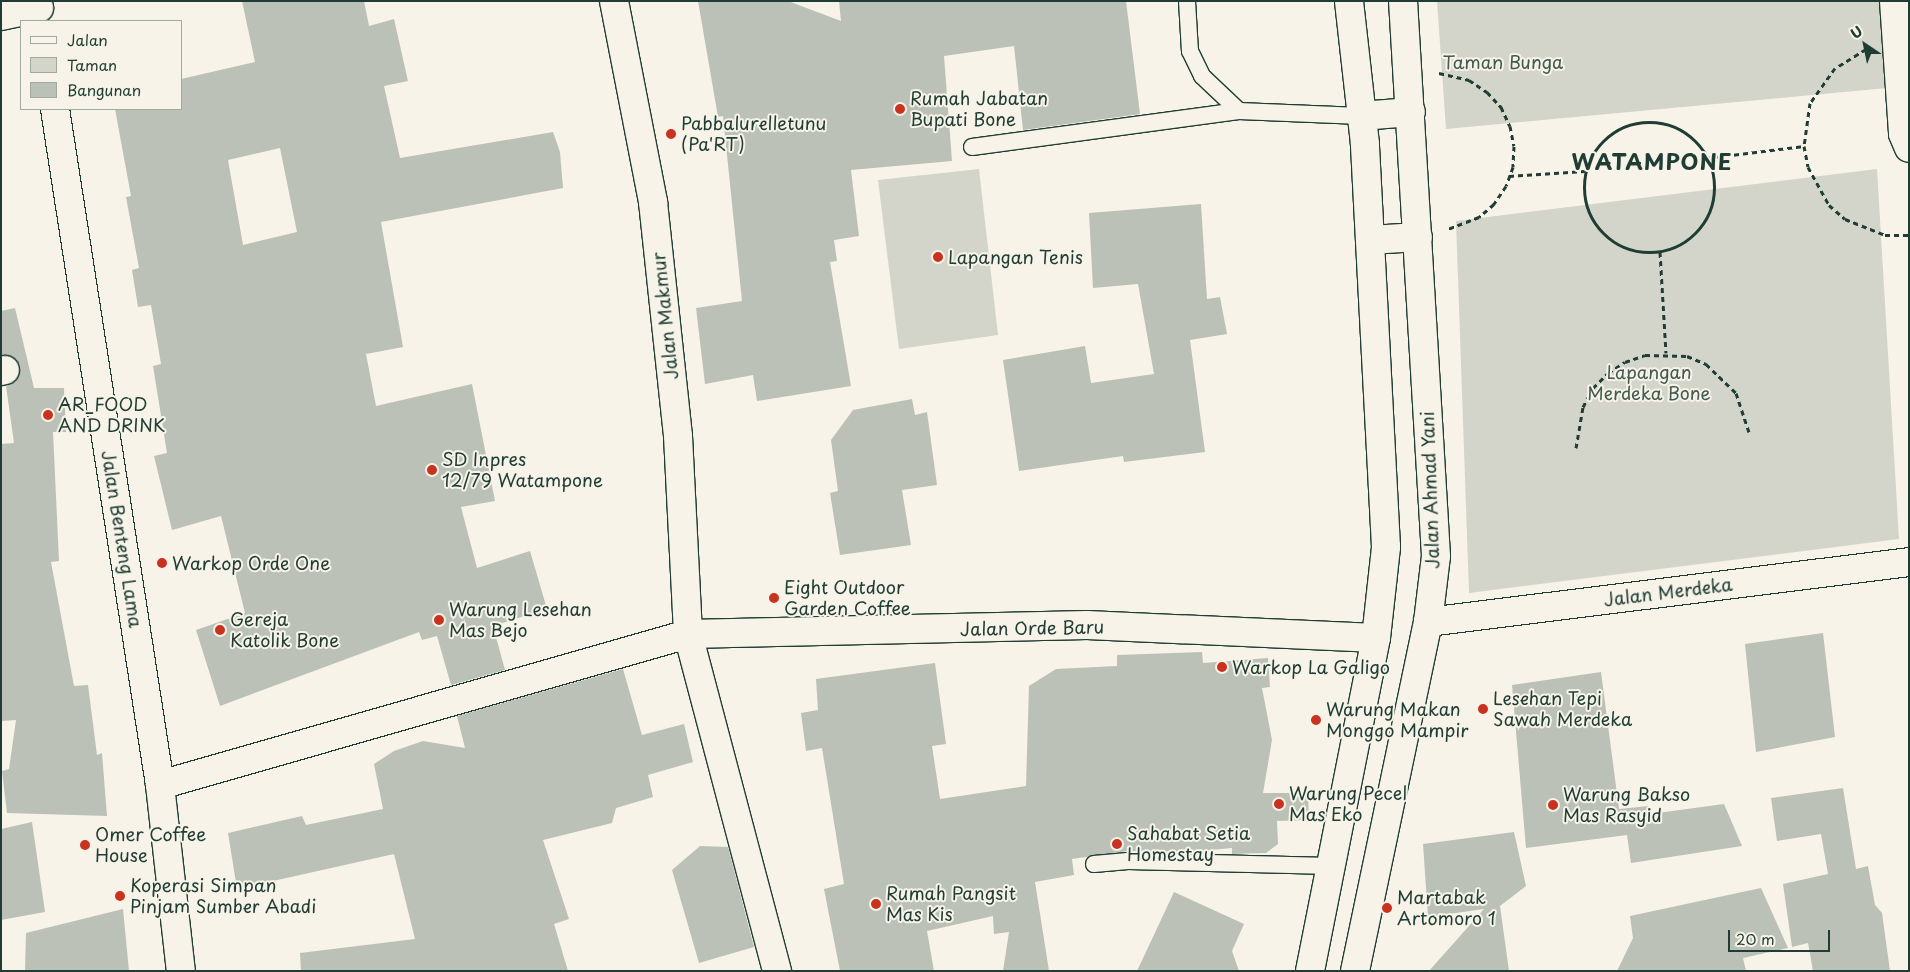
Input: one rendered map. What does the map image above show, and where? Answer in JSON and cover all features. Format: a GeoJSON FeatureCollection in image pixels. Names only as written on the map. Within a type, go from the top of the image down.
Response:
{"type":"FeatureCollection","features":[{"type":"Feature","properties":{"kind":"street","name":"Jalan Makmur"},"geometry":{"type":"LineString","coordinates":[[614,1],[653,202],[678,436],[688,634],[777,971]]}},
{"type":"Feature","properties":{"kind":"street"},"geometry":{"type":"LineString","coordinates":[[1310,971],[1376,638],[1386,547],[1370,240],[1361,116],[1349,1]]}},
{"type":"Feature","properties":{"kind":"street","name":"Jalan Ahmad Yani"},"geometry":{"type":"LineString","coordinates":[[1355,971],[1428,622],[1436,556],[1403,1]]}},
{"type":"Feature","properties":{"kind":"street"},"geometry":{"type":"LineString","coordinates":[[1894,1],[1903,134],[1909,148]]}},
{"type":"Feature","properties":{"kind":"street"},"geometry":{"type":"LineString","coordinates":[[1,16],[39,10]]}},
{"type":"Feature","properties":{"kind":"street","name":"Jalan Benteng Lama"},"geometry":{"type":"LineString","coordinates":[[55,110],[160,785],[181,971]]}},
{"type":"Feature","properties":{"kind":"street"},"geometry":{"type":"LineString","coordinates":[[1361,116],[1411,112]]}},
{"type":"Feature","properties":{"kind":"street"},"geometry":{"type":"LineString","coordinates":[[1370,240],[1417,235]]}},
{"type":"Feature","properties":{"kind":"street","name":"Jalan Merdeka"},"geometry":{"type":"LineString","coordinates":[[1428,622],[1909,562]]}},
{"type":"Feature","properties":{"kind":"street","name":"Jalan Orde Baru"},"geometry":{"type":"LineString","coordinates":[[160,785],[688,634],[1087,626],[1376,638]]}},
{"type":"Feature","properties":{"kind":"lane"},"geometry":{"type":"LineString","coordinates":[[1187,1],[1190,51],[1202,76],[1240,111]]}},
{"type":"Feature","properties":{"kind":"lane"},"geometry":{"type":"LineString","coordinates":[[972,147],[1240,111],[1361,116]]}},
{"type":"Feature","properties":{"kind":"lane"},"geometry":{"type":"LineString","coordinates":[[1094,864],[1128,861],[1331,866]]}},
{"type":"Feature","properties":{"kind":"path"},"geometry":{"type":"LineString","coordinates":[[1896,42],[1872,47],[1835,68],[1810,103],[1804,146],[1816,187],[1829,205],[1845,219],[1885,235],[1909,235]]}},
{"type":"Feature","properties":{"kind":"path"},"geometry":{"type":"LineString","coordinates":[[1408,74],[1450,74],[1470,80],[1487,92],[1501,107],[1510,126],[1514,146],[1509,176],[1494,204],[1479,217],[1460,226],[1417,235]]}},
{"type":"Feature","properties":{"kind":"path"},"geometry":{"type":"LineString","coordinates":[[1656,122],[1674,126],[1690,136],[1707,158],[1715,184],[1713,203],[1706,220],[1694,235],[1660,252],[1642,252],[1624,248],[1601,232],[1586,208],[1583,190],[1585,171],[1592,154],[1604,139],[1620,128],[1638,123],[1656,122]]}},
{"type":"Feature","properties":{"kind":"path"},"geometry":{"type":"LineString","coordinates":[[1707,158],[1804,146]]}},
{"type":"Feature","properties":{"kind":"path"},"geometry":{"type":"LineString","coordinates":[[1509,176],[1585,171]]}},
{"type":"Feature","properties":{"kind":"path"},"geometry":{"type":"LineString","coordinates":[[1660,252],[1666,353]]}},
{"type":"Feature","properties":{"kind":"path"},"geometry":{"type":"LineString","coordinates":[[1576,448],[1582,407],[1593,388],[1608,373],[1625,362],[1645,355],[1666,353],[1687,356],[1723,377],[1736,393],[1749,432]]}},
{"type":"Feature","properties":{"kind":"green space","name":"Taman Bunga"},"geometry":{"type":"Polygon","coordinates":[[[1437,1],[1880,1],[1887,88],[1446,129],[1437,1]]]}},
{"type":"Feature","properties":{"kind":"green space","name":"Lapangan Tenis"},"geometry":{"type":"Polygon","coordinates":[[[979,169],[998,335],[899,349],[878,180],[979,169]]]}},
{"type":"Feature","properties":{"kind":"green space","name":"Lapangan Merdeka Bone"},"geometry":{"type":"Polygon","coordinates":[[[1877,169],[1899,539],[1469,593],[1456,221],[1877,169]]]}},
{"type":"Feature","properties":{"kind":"building"},"geometry":{"type":"Polygon","coordinates":[[[242,1],[364,1],[369,26],[394,19],[408,81],[384,86],[400,158],[553,132],[560,152],[563,188],[381,222],[403,347],[366,354],[376,406],[472,384],[495,501],[461,507],[477,568],[530,551],[547,609],[493,626],[505,670],[451,685],[437,636],[422,640],[419,632],[220,706],[196,630],[245,613],[221,516],[172,530],[154,456],[167,453],[153,366],[161,364],[151,305],[138,307],[132,270],[139,268],[126,197],[131,196],[115,110],[182,110],[182,79],[255,62],[242,1]],[[280,148],[228,160],[243,245],[297,232],[280,148]]]}},
{"type":"Feature","properties":{"kind":"building"},"geometry":{"type":"Polygon","coordinates":[[[698,1],[788,1],[841,21],[839,1],[1126,1],[1140,114],[1023,130],[1014,46],[944,56],[952,161],[851,170],[859,236],[834,240],[837,261],[830,262],[851,386],[757,401],[753,375],[705,384],[696,308],[742,301],[723,116],[718,117],[698,1]]]}},
{"type":"Feature","properties":{"kind":"building"},"geometry":{"type":"Polygon","coordinates":[[[1201,204],[1207,299],[1220,297],[1227,334],[1190,340],[1205,452],[1124,462],[1123,456],[1019,471],[1003,360],[1085,346],[1091,383],[1154,374],[1138,284],[1093,288],[1089,213],[1201,204]]]}},
{"type":"Feature","properties":{"kind":"building"},"geometry":{"type":"Polygon","coordinates":[[[15,308],[34,388],[64,388],[66,432],[53,432],[59,561],[51,562],[74,686],[88,685],[97,755],[102,753],[107,816],[7,813],[2,771],[9,769],[16,720],[1,721],[1,444],[14,443],[6,386],[16,381],[20,367],[16,359],[2,355],[1,311],[15,308]]]}},
{"type":"Feature","properties":{"kind":"building"},"geometry":{"type":"Polygon","coordinates":[[[912,399],[915,415],[927,412],[937,485],[902,490],[911,545],[840,555],[830,493],[838,491],[831,440],[853,410],[912,399]]]}},
{"type":"Feature","properties":{"kind":"building"},"geometry":{"type":"Polygon","coordinates":[[[1823,633],[1835,737],[1756,752],[1745,644],[1823,633]]]}},
{"type":"Feature","properties":{"kind":"building"},"geometry":{"type":"Polygon","coordinates":[[[1202,652],[1203,663],[1268,658],[1270,687],[1262,688],[1272,740],[1263,793],[1308,793],[1309,820],[1277,821],[1278,844],[1266,853],[1232,854],[1232,848],[1188,852],[1128,851],[1072,859],[1074,875],[1035,882],[1049,971],[1003,971],[1009,932],[994,934],[993,916],[927,931],[934,971],[840,971],[824,889],[844,884],[822,748],[806,751],[801,713],[818,710],[816,679],[935,663],[946,744],[932,746],[940,799],[1026,786],[1029,686],[1056,669],[1117,666],[1117,655],[1202,652]]]}},
{"type":"Feature","properties":{"kind":"building"},"geometry":{"type":"Polygon","coordinates":[[[623,669],[642,735],[684,724],[693,762],[648,775],[653,797],[616,808],[612,823],[543,840],[569,919],[554,924],[568,971],[301,971],[300,953],[415,939],[394,854],[237,889],[228,833],[302,816],[306,825],[383,809],[374,764],[394,751],[423,741],[465,748],[457,716],[623,669]]]}},
{"type":"Feature","properties":{"kind":"building"},"geometry":{"type":"Polygon","coordinates":[[[1601,672],[1619,809],[1649,806],[1650,814],[1724,804],[1742,846],[1631,863],[1627,835],[1526,848],[1512,685],[1601,672]]]}},
{"type":"Feature","properties":{"kind":"building"},"geometry":{"type":"Polygon","coordinates":[[[1843,788],[1856,869],[1868,866],[1875,905],[1882,913],[1890,971],[1813,971],[1808,943],[1792,947],[1783,884],[1828,874],[1821,834],[1777,841],[1771,798],[1843,788]]]}},
{"type":"Feature","properties":{"kind":"building"},"geometry":{"type":"Polygon","coordinates":[[[32,822],[45,912],[1,920],[1,829],[32,822]]]}},
{"type":"Feature","properties":{"kind":"building"},"geometry":{"type":"Polygon","coordinates":[[[1514,832],[1526,886],[1500,906],[1509,971],[1429,971],[1484,909],[1428,917],[1423,844],[1514,832]]]}},
{"type":"Feature","properties":{"kind":"building"},"geometry":{"type":"Polygon","coordinates":[[[700,846],[728,847],[754,947],[699,963],[672,870],[700,846]]]}},
{"type":"Feature","properties":{"kind":"building"},"geometry":{"type":"Polygon","coordinates":[[[1761,888],[1788,948],[1743,958],[1746,971],[1617,971],[1633,938],[1630,916],[1761,888]]]}},
{"type":"Feature","properties":{"kind":"building"},"geometry":{"type":"Polygon","coordinates":[[[1174,892],[1244,924],[1232,951],[1239,971],[1137,971],[1174,892]]]}},
{"type":"Feature","properties":{"kind":"building"},"geometry":{"type":"Polygon","coordinates":[[[123,909],[129,971],[25,971],[26,933],[123,909]]]}},
{"type":"Feature","properties":{"kind":"place","name":"Rumah Jabatan Bupati Bone"},"geometry":{"type":"Point","coordinates":[900,109]}},
{"type":"Feature","properties":{"kind":"place","name":"Pabbalurelletunu (Pa'RT)"},"geometry":{"type":"Point","coordinates":[671,134]}},
{"type":"Feature","properties":{"kind":"place","name":"Lapangan Tenis"},"geometry":{"type":"Point","coordinates":[938,257]}},
{"type":"Feature","properties":{"kind":"place","name":"AR_FOOD AND DRINK"},"geometry":{"type":"Point","coordinates":[48,415]}},
{"type":"Feature","properties":{"kind":"place","name":"SD Inpres 12/79 Watampone"},"geometry":{"type":"Point","coordinates":[432,470]}},
{"type":"Feature","properties":{"kind":"place","name":"Warkop Orde One"},"geometry":{"type":"Point","coordinates":[162,563]}},
{"type":"Feature","properties":{"kind":"place","name":"Eight Outdoor Garden Coffee"},"geometry":{"type":"Point","coordinates":[774,598]}},
{"type":"Feature","properties":{"kind":"place","name":"Warung Lesehan Mas Bejo"},"geometry":{"type":"Point","coordinates":[439,620]}},
{"type":"Feature","properties":{"kind":"place","name":"Gereja Katolik Bone"},"geometry":{"type":"Point","coordinates":[220,630]}},
{"type":"Feature","properties":{"kind":"place","name":"Warkop La Galigo"},"geometry":{"type":"Point","coordinates":[1222,667]}},
{"type":"Feature","properties":{"kind":"place","name":"Lesehan Tepi Sawah Merdeka"},"geometry":{"type":"Point","coordinates":[1483,709]}},
{"type":"Feature","properties":{"kind":"place","name":"Warung Makan Monggo Mampir"},"geometry":{"type":"Point","coordinates":[1316,720]}},
{"type":"Feature","properties":{"kind":"place","name":"Warung Pecel Mas Eko"},"geometry":{"type":"Point","coordinates":[1279,804]}},
{"type":"Feature","properties":{"kind":"place","name":"Warung Bakso Mas Rasyid"},"geometry":{"type":"Point","coordinates":[1553,805]}},
{"type":"Feature","properties":{"kind":"place","name":"Sahabat Setia Homestay"},"geometry":{"type":"Point","coordinates":[1117,844]}},
{"type":"Feature","properties":{"kind":"place","name":"Omer Coffee House"},"geometry":{"type":"Point","coordinates":[85,845]}},
{"type":"Feature","properties":{"kind":"place","name":"Koperasi Simpan Pinjam Sumber Abadi"},"geometry":{"type":"Point","coordinates":[120,896]}},
{"type":"Feature","properties":{"kind":"place","name":"Rumah Pangsit Mas Kis"},"geometry":{"type":"Point","coordinates":[876,904]}},
{"type":"Feature","properties":{"kind":"place","name":"Martabak Artomoro 1"},"geometry":{"type":"Point","coordinates":[1387,908]}},
{"type":"Feature","properties":{"kind":"district","name":"WATAMPONE"},"geometry":{"type":"Point","coordinates":[1652,161]}}]}
